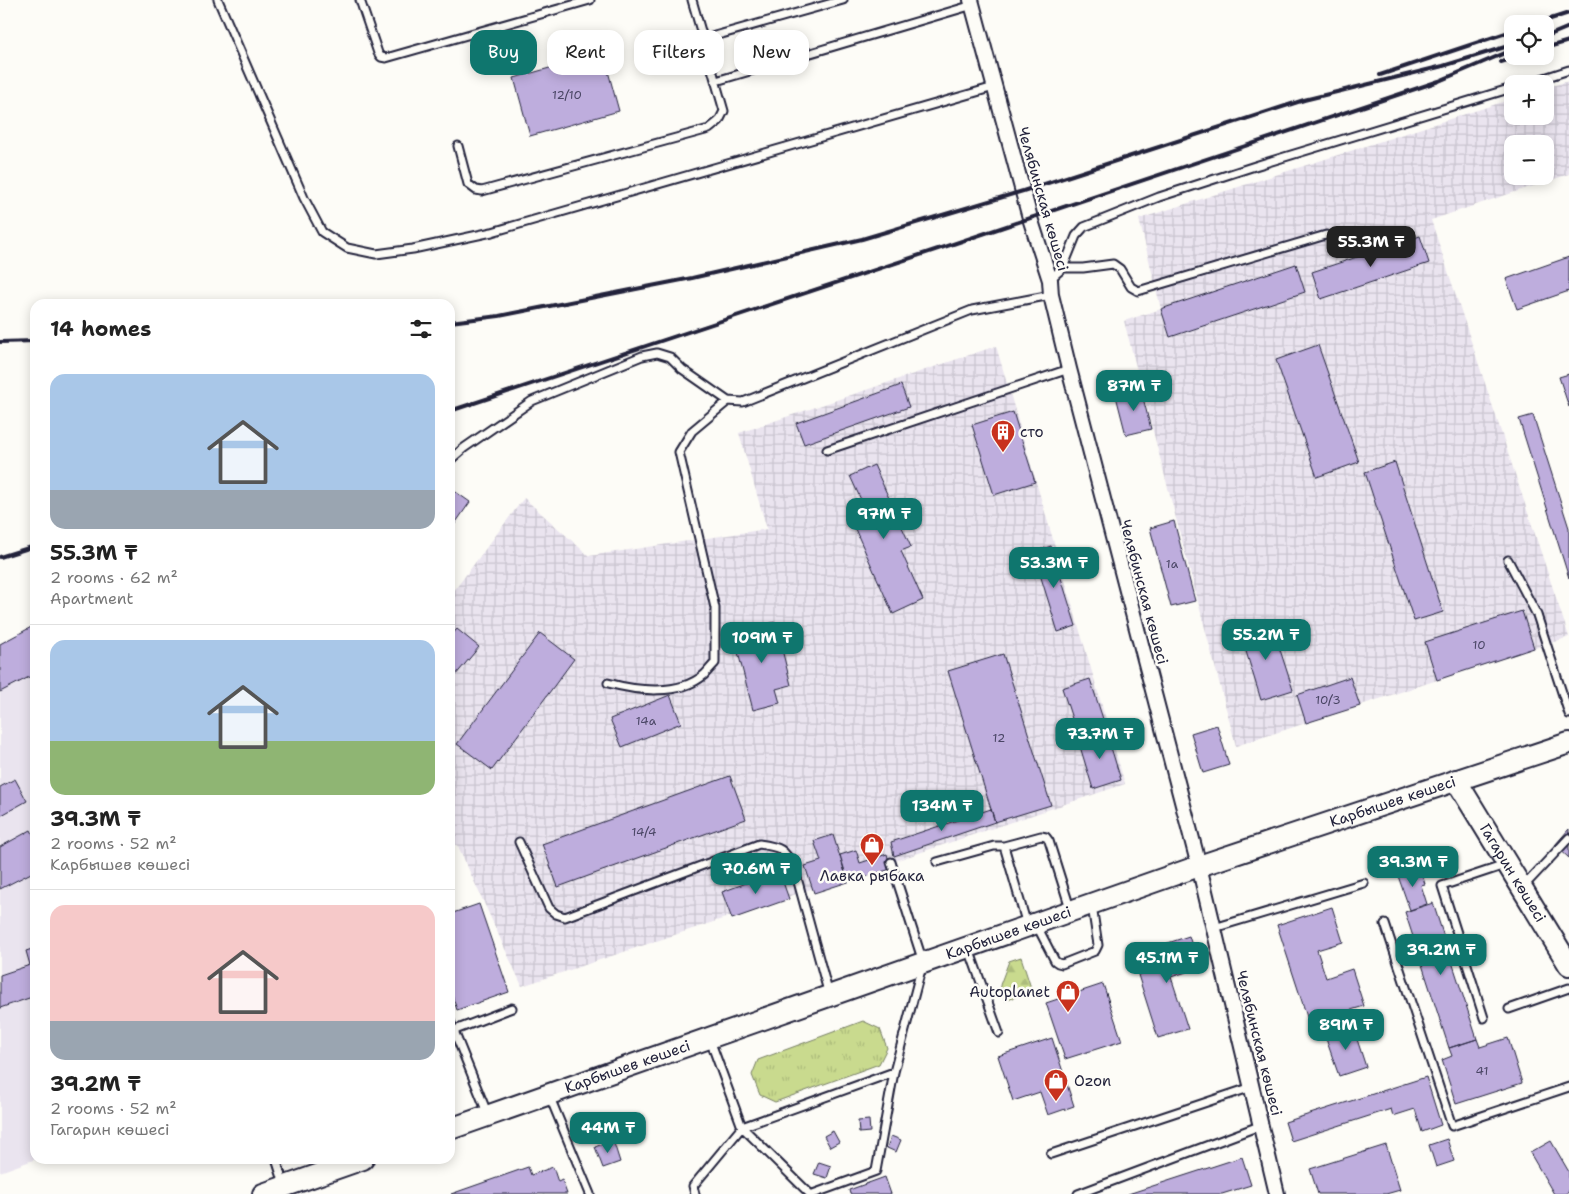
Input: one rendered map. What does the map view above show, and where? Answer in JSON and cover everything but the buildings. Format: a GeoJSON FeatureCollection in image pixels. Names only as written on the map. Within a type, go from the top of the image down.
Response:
{"type":"FeatureCollection","features":[{"type":"Feature","properties":{"kind":"main road","name":"Карбышев көшесі"},"geometry":{"type":"LineString","coordinates":[[455,1126],[1199,866],[1569,743]]}},
{"type":"Feature","properties":{"kind":"main road","name":"Гагарин көшесі"},"geometry":{"type":"LineString","coordinates":[[1456,780],[1569,965]]}},
{"type":"Feature","properties":{"kind":"main road"},"geometry":{"type":"LineString","coordinates":[[263,1194],[349,1164]]}},
{"type":"Feature","properties":{"kind":"street","name":"Челябинская көшесі"},"geometry":{"type":"LineString","coordinates":[[972,2],[1030,218],[1050,280],[1051,295],[1199,866],[1277,1194]]}},
{"type":"Feature","properties":{"kind":"lane"},"geometry":{"type":"LineString","coordinates":[[218,0],[304,198],[322,232],[348,248],[376,254],[492,232],[994,87]]}},
{"type":"Feature","properties":{"kind":"lane"},"geometry":{"type":"LineString","coordinates":[[360,0],[378,53],[381,57],[386,58],[590,0]]}},
{"type":"Feature","properties":{"kind":"lane"},"geometry":{"type":"LineString","coordinates":[[692,0],[701,30]]}},
{"type":"Feature","properties":{"kind":"lane"},"geometry":{"type":"LineString","coordinates":[[724,33],[843,0]]}},
{"type":"Feature","properties":{"kind":"lane"},"geometry":{"type":"LineString","coordinates":[[716,81],[972,2]]}},
{"type":"Feature","properties":{"kind":"lane"},"geometry":{"type":"LineString","coordinates":[[1554,75],[1569,70]]}},
{"type":"Feature","properties":{"kind":"lane"},"geometry":{"type":"LineString","coordinates":[[458,146],[468,184],[476,190],[482,191],[709,129],[719,121],[724,111],[714,75]]}},
{"type":"Feature","properties":{"kind":"lane"},"geometry":{"type":"LineString","coordinates":[[1050,280],[1063,268],[1069,251],[1080,231],[1093,223],[1168,194],[1504,90]]}},
{"type":"Feature","properties":{"kind":"lane"},"geometry":{"type":"LineString","coordinates":[[1063,268],[1084,268],[1113,264],[1120,269],[1130,287],[1138,290],[1326,235]]}},
{"type":"Feature","properties":{"kind":"lane"},"geometry":{"type":"LineString","coordinates":[[455,456],[532,401],[642,356],[657,353],[670,358],[682,369],[728,402],[743,402],[972,310],[1051,295]]}},
{"type":"Feature","properties":{"kind":"lane"},"geometry":{"type":"LineString","coordinates":[[827,450],[1070,369]]}},
{"type":"Feature","properties":{"kind":"lane"},"geometry":{"type":"LineString","coordinates":[[608,683],[645,690],[674,688],[703,676],[715,663],[715,608],[679,452],[692,430],[728,402]]}},
{"type":"Feature","properties":{"kind":"lane"},"geometry":{"type":"LineString","coordinates":[[1508,560],[1537,616],[1569,714]]}},
{"type":"Feature","properties":{"kind":"lane"},"geometry":{"type":"LineString","coordinates":[[937,862],[994,846],[1004,846],[1041,836],[1046,837],[1049,841],[1071,911]]}},
{"type":"Feature","properties":{"kind":"lane"},"geometry":{"type":"LineString","coordinates":[[1522,888],[1569,838]]}},
{"type":"Feature","properties":{"kind":"lane"},"geometry":{"type":"LineString","coordinates":[[519,842],[549,908],[556,914],[565,917],[759,844],[775,846],[786,853],[794,868],[829,996]]}},
{"type":"Feature","properties":{"kind":"lane"},"geometry":{"type":"LineString","coordinates":[[1004,846],[1032,925],[1058,963],[1062,964],[1096,951],[1098,948],[1092,904]]}},
{"type":"Feature","properties":{"kind":"lane"},"geometry":{"type":"LineString","coordinates":[[708,1038],[742,1128],[811,1194],[876,1171],[894,1072],[923,962],[891,862]]}},
{"type":"Feature","properties":{"kind":"lane"},"geometry":{"type":"LineString","coordinates":[[1484,1018],[1442,886],[1508,864]]}},
{"type":"Feature","properties":{"kind":"lane"},"geometry":{"type":"LineString","coordinates":[[1214,928],[1364,883]]}},
{"type":"Feature","properties":{"kind":"lane"},"geometry":{"type":"LineString","coordinates":[[1385,924],[1452,1126],[1569,1087]]}},
{"type":"Feature","properties":{"kind":"lane"},"geometry":{"type":"LineString","coordinates":[[968,947],[999,1033]]}},
{"type":"Feature","properties":{"kind":"lane"},"geometry":{"type":"LineString","coordinates":[[1509,1009],[1569,988]]}},
{"type":"Feature","properties":{"kind":"lane"},"geometry":{"type":"LineString","coordinates":[[455,1030],[512,1008]]}},
{"type":"Feature","properties":{"kind":"lane"},"geometry":{"type":"LineString","coordinates":[[455,1038],[488,1115]]}},
{"type":"Feature","properties":{"kind":"lane"},"geometry":{"type":"LineString","coordinates":[[696,1194],[694,1186],[742,1128],[894,1072]]}},
{"type":"Feature","properties":{"kind":"lane"},"geometry":{"type":"LineString","coordinates":[[1051,1154],[1252,1087]]}},
{"type":"Feature","properties":{"kind":"lane"},"geometry":{"type":"LineString","coordinates":[[548,1094],[590,1194]]}},
{"type":"Feature","properties":{"kind":"lane"},"geometry":{"type":"LineString","coordinates":[[1078,1194],[1262,1125]]}},
{"type":"Feature","properties":{"kind":"lane"},"geometry":{"type":"LineString","coordinates":[[278,1164],[285,1186]]}},
{"type":"Feature","properties":{"kind":"shaded area"},"geometry":{"type":"Polygon","coordinates":[[[1569,81],[1569,174],[1554,179],[1554,135],[1504,135],[1504,185],[1536,185],[1431,220],[1569,637],[1236,746],[1124,321],[1161,309],[1139,219],[1504,102],[1504,125],[1554,125],[1554,85],[1569,81]]]}},
{"type":"Feature","properties":{"kind":"shaded area"},"geometry":{"type":"Polygon","coordinates":[[[996,346],[1125,784],[522,986],[458,846],[455,844],[455,589],[524,498],[589,556],[767,529],[739,433],[996,346]]]}},
{"type":"Feature","properties":{"kind":"shaded area"},"geometry":{"type":"Polygon","coordinates":[[[30,628],[30,1161],[0,1172],[0,643],[30,628]]]}},
{"type":"Feature","properties":{"kind":"green space"},"geometry":{"type":"Polygon","coordinates":[[[1021,957],[1032,991],[1005,1001],[1000,985],[1009,961],[1021,957]]]}},
{"type":"Feature","properties":{"kind":"green space"},"geometry":{"type":"Polygon","coordinates":[[[863,1021],[880,1029],[887,1048],[879,1064],[775,1102],[760,1095],[752,1075],[758,1060],[863,1021]]]}},
{"type":"Feature","properties":{"kind":"railway"},"geometry":{"type":"LineString","coordinates":[[1554,18],[1569,13]]}},
{"type":"Feature","properties":{"kind":"railway"},"geometry":{"type":"LineString","coordinates":[[1554,33],[1569,27]]}},
{"type":"Feature","properties":{"kind":"railway"},"geometry":{"type":"LineString","coordinates":[[1380,75],[1504,34]]}},
{"type":"Feature","properties":{"kind":"railway"},"geometry":{"type":"LineString","coordinates":[[1554,45],[1569,41]]}},
{"type":"Feature","properties":{"kind":"railway"},"geometry":{"type":"LineString","coordinates":[[455,321],[499,316],[692,278],[862,239],[1023,191],[1304,100],[1443,66],[1504,47]]}},
{"type":"Feature","properties":{"kind":"railway"},"geometry":{"type":"LineString","coordinates":[[455,409],[1439,81],[1504,53]]}},
{"type":"Feature","properties":{"kind":"railway"},"geometry":{"type":"LineString","coordinates":[[0,342],[30,341]]}},
{"type":"Feature","properties":{"kind":"railway"},"geometry":{"type":"LineString","coordinates":[[0,557],[30,548]]}},
{"type":"Feature","properties":{"kind":"place","name":"сто"},"geometry":{"type":"Point","coordinates":[1003,453]}},
{"type":"Feature","properties":{"kind":"place","name":"Лавка рыбака"},"geometry":{"type":"Point","coordinates":[872,866]}},
{"type":"Feature","properties":{"kind":"place","name":"Autoplanet"},"geometry":{"type":"Point","coordinates":[1068,1013]}},
{"type":"Feature","properties":{"kind":"place","name":"Ozon"},"geometry":{"type":"Point","coordinates":[1056,1102]}}]}
